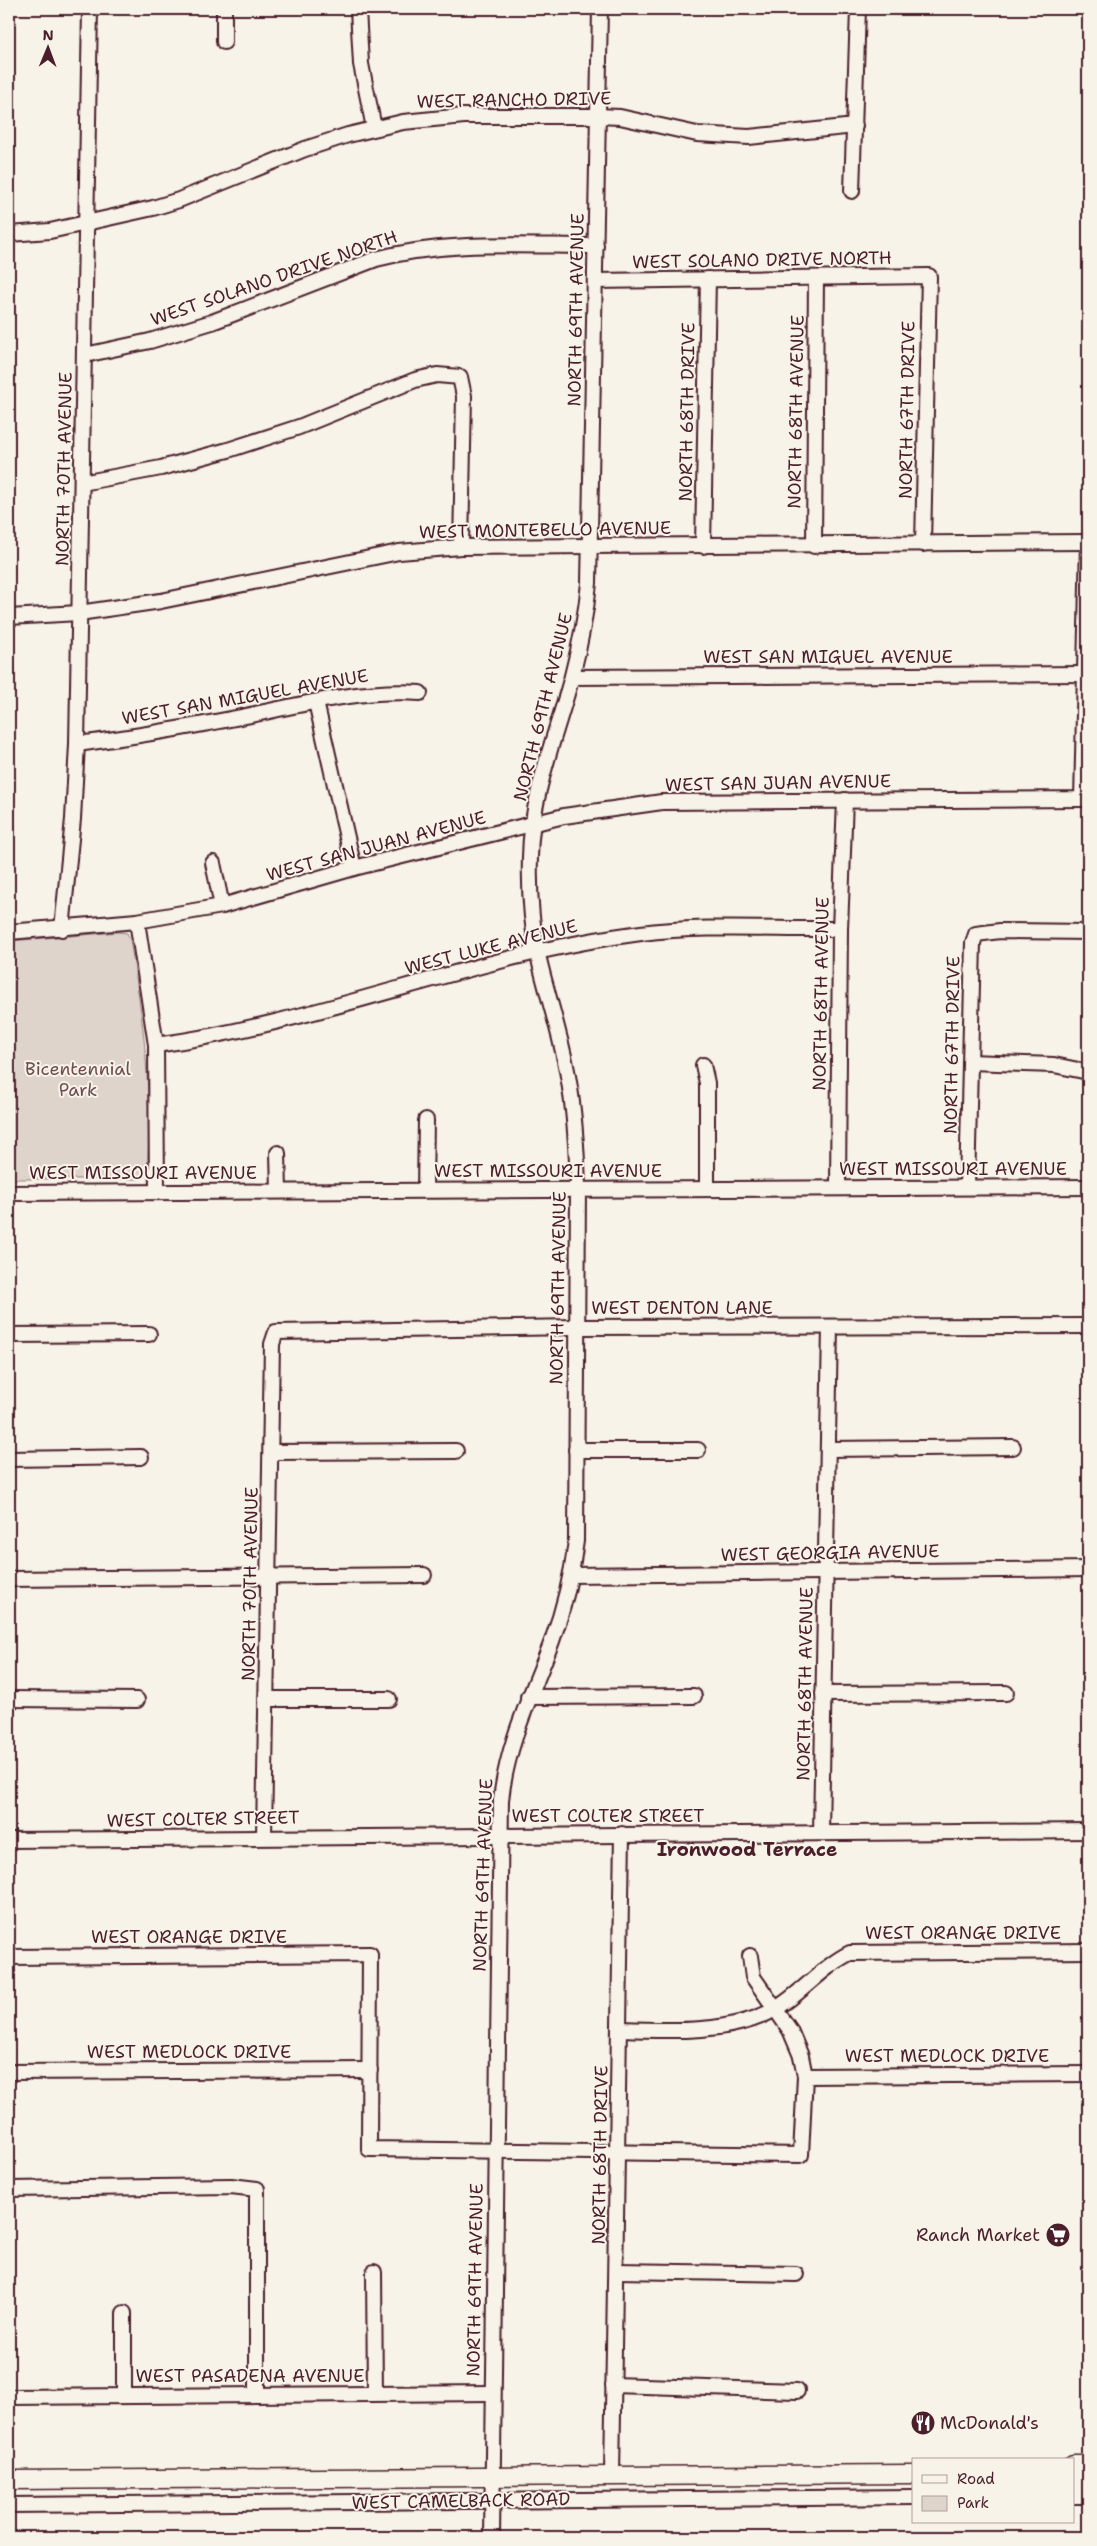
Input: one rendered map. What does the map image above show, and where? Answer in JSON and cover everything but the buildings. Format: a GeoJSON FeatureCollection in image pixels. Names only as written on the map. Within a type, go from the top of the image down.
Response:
{"type":"FeatureCollection","features":[{"type":"Feature","properties":{"kind":"main road"},"geometry":{"type":"LineString","coordinates":[[1074,2464],[1088,2464]]}},
{"type":"Feature","properties":{"kind":"main road","name":"WEST CAMELBACK ROAD"},"geometry":{"type":"LineString","coordinates":[[9,2480],[912,2474]]}},
{"type":"Feature","properties":{"kind":"street","name":"NORTH 70TH AVENUE"},"geometry":{"type":"LineString","coordinates":[[62,929],[73,820],[77,744],[90,9]]}},
{"type":"Feature","properties":{"kind":"street"},"geometry":{"type":"LineString","coordinates":[[224,9],[224,42]]}},
{"type":"Feature","properties":{"kind":"street"},"geometry":{"type":"LineString","coordinates":[[358,9],[361,64],[374,128]]}},
{"type":"Feature","properties":{"kind":"street","name":"NORTH 69TH AVENUE"},"geometry":{"type":"LineString","coordinates":[[492,2537],[492,2393],[501,1800],[506,1761],[528,1697],[552,1640],[572,1575],[576,1540],[575,1326],[578,1189],[572,1098],[538,953],[530,898],[533,824],[544,765],[572,677],[586,620],[590,547],[600,9]]}},
{"type":"Feature","properties":{"kind":"street"},"geometry":{"type":"LineString","coordinates":[[852,191],[858,9]]}},
{"type":"Feature","properties":{"kind":"street","name":"WEST RANCHO DRIVE"},"geometry":{"type":"LineString","coordinates":[[9,234],[50,231],[86,224],[179,200],[305,149],[374,128],[402,122],[447,117],[620,117],[670,129],[723,136],[777,135],[855,126]]}},
{"type":"Feature","properties":{"kind":"street","name":"WEST SOLANO DRIVE NORTH"},"geometry":{"type":"LineString","coordinates":[[85,355],[150,341],[212,322],[376,259],[404,252],[442,246],[596,246]]}},
{"type":"Feature","properties":{"kind":"street","name":"WEST SOLANO DRIVE NORTH"},"geometry":{"type":"LineString","coordinates":[[595,281],[929,276]]}},
{"type":"Feature","properties":{"kind":"street","name":"NORTH 67TH DRIVE"},"geometry":{"type":"LineString","coordinates":[[923,544],[929,276]]}},
{"type":"Feature","properties":{"kind":"street","name":"NORTH 68TH AVENUE"},"geometry":{"type":"LineString","coordinates":[[814,546],[816,278]]}},
{"type":"Feature","properties":{"kind":"street","name":"NORTH 68TH DRIVE"},"geometry":{"type":"LineString","coordinates":[[703,546],[708,280]]}},
{"type":"Feature","properties":{"kind":"street"},"geometry":{"type":"LineString","coordinates":[[82,483],[161,468],[228,450],[299,427],[415,380],[437,375],[460,377],[464,396],[461,547]]}},
{"type":"Feature","properties":{"kind":"street"},"geometry":{"type":"LineString","coordinates":[[1085,674],[1088,542]]}},
{"type":"Feature","properties":{"kind":"street","name":"WEST MONTEBELLO AVENUE"},"geometry":{"type":"LineString","coordinates":[[9,617],[79,613],[161,601],[399,552],[461,547],[814,546],[1088,542]]}},
{"type":"Feature","properties":{"kind":"street","name":"WEST SAN MIGUEL AVENUE"},"geometry":{"type":"LineString","coordinates":[[572,677],[1085,674]]}},
{"type":"Feature","properties":{"kind":"street","name":"WEST SAN JUAN AVENUE"},"geometry":{"type":"LineString","coordinates":[[9,932],[62,929],[138,921],[222,906],[354,868],[583,812],[662,802],[1082,799],[1085,674]]}},
{"type":"Feature","properties":{"kind":"street","name":"WEST SAN MIGUEL AVENUE"},"geometry":{"type":"LineString","coordinates":[[77,744],[161,733],[316,702],[399,691],[420,692]]}},
{"type":"Feature","properties":{"kind":"street"},"geometry":{"type":"LineString","coordinates":[[316,702],[354,868]]}},
{"type":"Feature","properties":{"kind":"street","name":"NORTH 68TH AVENUE"},"geometry":{"type":"LineString","coordinates":[[838,1188],[840,929],[845,800]]}},
{"type":"Feature","properties":{"kind":"street"},"geometry":{"type":"LineString","coordinates":[[213,863],[222,906]]}},
{"type":"Feature","properties":{"kind":"street"},"geometry":{"type":"LineString","coordinates":[[138,921],[156,1045],[157,1191]]}},
{"type":"Feature","properties":{"kind":"street","name":"WEST LUKE AVENUE"},"geometry":{"type":"LineString","coordinates":[[156,1045],[195,1040],[284,1020],[538,953],[613,938],[673,930],[840,929]]}},
{"type":"Feature","properties":{"kind":"street","name":"NORTH 67TH DRIVE"},"geometry":{"type":"LineString","coordinates":[[967,1187],[973,943],[976,934],[993,931],[1088,932]]}},
{"type":"Feature","properties":{"kind":"street"},"geometry":{"type":"LineString","coordinates":[[970,1062],[1054,1065],[1088,1072]]}},
{"type":"Feature","properties":{"kind":"street"},"geometry":{"type":"LineString","coordinates":[[703,1065],[707,1084],[707,1188]]}},
{"type":"Feature","properties":{"kind":"street"},"geometry":{"type":"LineString","coordinates":[[425,1190],[426,1120]]}},
{"type":"Feature","properties":{"kind":"street"},"geometry":{"type":"LineString","coordinates":[[278,1153],[279,1191]]}},
{"type":"Feature","properties":{"kind":"street","name":"WEST MISSOURI AVENUE"},"geometry":{"type":"LineString","coordinates":[[9,1193],[1088,1187]]}},
{"type":"Feature","properties":{"kind":"street","name":"WEST DENTON LANE"},"geometry":{"type":"LineString","coordinates":[[276,1332],[575,1326],[1088,1326]]}},
{"type":"Feature","properties":{"kind":"street","name":"NORTH 68TH AVENUE"},"geometry":{"type":"LineString","coordinates":[[820,1833],[830,1327]]}},
{"type":"Feature","properties":{"kind":"street","name":"NORTH 70TH AVENUE"},"geometry":{"type":"LineString","coordinates":[[264,1837],[267,1576],[272,1452],[272,1344],[276,1332]]}},
{"type":"Feature","properties":{"kind":"street"},"geometry":{"type":"LineString","coordinates":[[9,1335],[149,1334]]}},
{"type":"Feature","properties":{"kind":"street"},"geometry":{"type":"LineString","coordinates":[[829,1449],[1013,1447]]}},
{"type":"Feature","properties":{"kind":"street"},"geometry":{"type":"LineString","coordinates":[[576,1450],[698,1450]]}},
{"type":"Feature","properties":{"kind":"street"},"geometry":{"type":"LineString","coordinates":[[272,1452],[456,1451]]}},
{"type":"Feature","properties":{"kind":"street"},"geometry":{"type":"LineString","coordinates":[[9,1459],[141,1457]]}},
{"type":"Feature","properties":{"kind":"street","name":"WEST GEORGIA AVENUE"},"geometry":{"type":"LineString","coordinates":[[572,1575],[1088,1569]]}},
{"type":"Feature","properties":{"kind":"street"},"geometry":{"type":"LineString","coordinates":[[9,1578],[424,1575]]}},
{"type":"Feature","properties":{"kind":"street"},"geometry":{"type":"LineString","coordinates":[[823,1694],[1006,1693]]}},
{"type":"Feature","properties":{"kind":"street"},"geometry":{"type":"LineString","coordinates":[[528,1697],[694,1696]]}},
{"type":"Feature","properties":{"kind":"street"},"geometry":{"type":"LineString","coordinates":[[266,1699],[389,1698]]}},
{"type":"Feature","properties":{"kind":"street"},"geometry":{"type":"LineString","coordinates":[[9,1699],[137,1700]]}},
{"type":"Feature","properties":{"kind":"street","name":"WEST COLTER STREET"},"geometry":{"type":"LineString","coordinates":[[9,1840],[1088,1831]]}},
{"type":"Feature","properties":{"kind":"street","name":"NORTH 68TH DRIVE"},"geometry":{"type":"LineString","coordinates":[[612,2476],[619,2154],[622,1834]]}},
{"type":"Feature","properties":{"kind":"street","name":"WEST ORANGE DRIVE"},"geometry":{"type":"LineString","coordinates":[[620,2029],[694,2030],[733,2025],[777,2008],[831,1963],[850,1953],[1088,1951]]}},
{"type":"Feature","properties":{"kind":"street","name":"WEST ORANGE DRIVE"},"geometry":{"type":"LineString","coordinates":[[9,1957],[370,1954],[370,2070]]}},
{"type":"Feature","properties":{"kind":"street"},"geometry":{"type":"LineString","coordinates":[[370,2070],[370,2149],[619,2154],[801,2155],[805,2076],[802,2056],[777,2008],[753,1977],[750,1956]]}},
{"type":"Feature","properties":{"kind":"street","name":"WEST MEDLOCK DRIVE"},"geometry":{"type":"LineString","coordinates":[[9,2072],[370,2070]]}},
{"type":"Feature","properties":{"kind":"street","name":"WEST MEDLOCK DRIVE"},"geometry":{"type":"LineString","coordinates":[[805,2076],[1088,2074]]}},
{"type":"Feature","properties":{"kind":"street"},"geometry":{"type":"LineString","coordinates":[[9,2190],[231,2186],[257,2189],[257,2395]]}},
{"type":"Feature","properties":{"kind":"street"},"geometry":{"type":"LineString","coordinates":[[617,2271],[796,2274]]}},
{"type":"Feature","properties":{"kind":"street"},"geometry":{"type":"LineString","coordinates":[[374,2272],[375,2394]]}},
{"type":"Feature","properties":{"kind":"street"},"geometry":{"type":"LineString","coordinates":[[124,2313],[124,2396]]}},
{"type":"Feature","properties":{"kind":"street"},"geometry":{"type":"LineString","coordinates":[[614,2385],[797,2391]]}},
{"type":"Feature","properties":{"kind":"street","name":"WEST PASADENA AVENUE"},"geometry":{"type":"LineString","coordinates":[[9,2397],[492,2393]]}},
{"type":"Feature","properties":{"kind":"street","name":"WEST CAMELBACK ROAD"},"geometry":{"type":"LineString","coordinates":[[9,2505],[912,2497]]}},
{"type":"Feature","properties":{"kind":"green space","name":"Bicentennial Park"},"geometry":{"type":"Polygon","coordinates":[[[119,932],[127,933],[130,940],[143,1027],[149,1115],[147,1174],[140,1179],[9,1179],[9,941],[119,932]]]}},
{"type":"Feature","properties":{"kind":"place","name":"Ranch Market"},"geometry":{"type":"Point","coordinates":[1058,2235]}},
{"type":"Feature","properties":{"kind":"place","name":"McDonald's"},"geometry":{"type":"Point","coordinates":[923,2423]}},
{"type":"Feature","properties":{"kind":"district","name":"Ironwood Terrace"},"geometry":{"type":"Point","coordinates":[747,1849]}}]}
